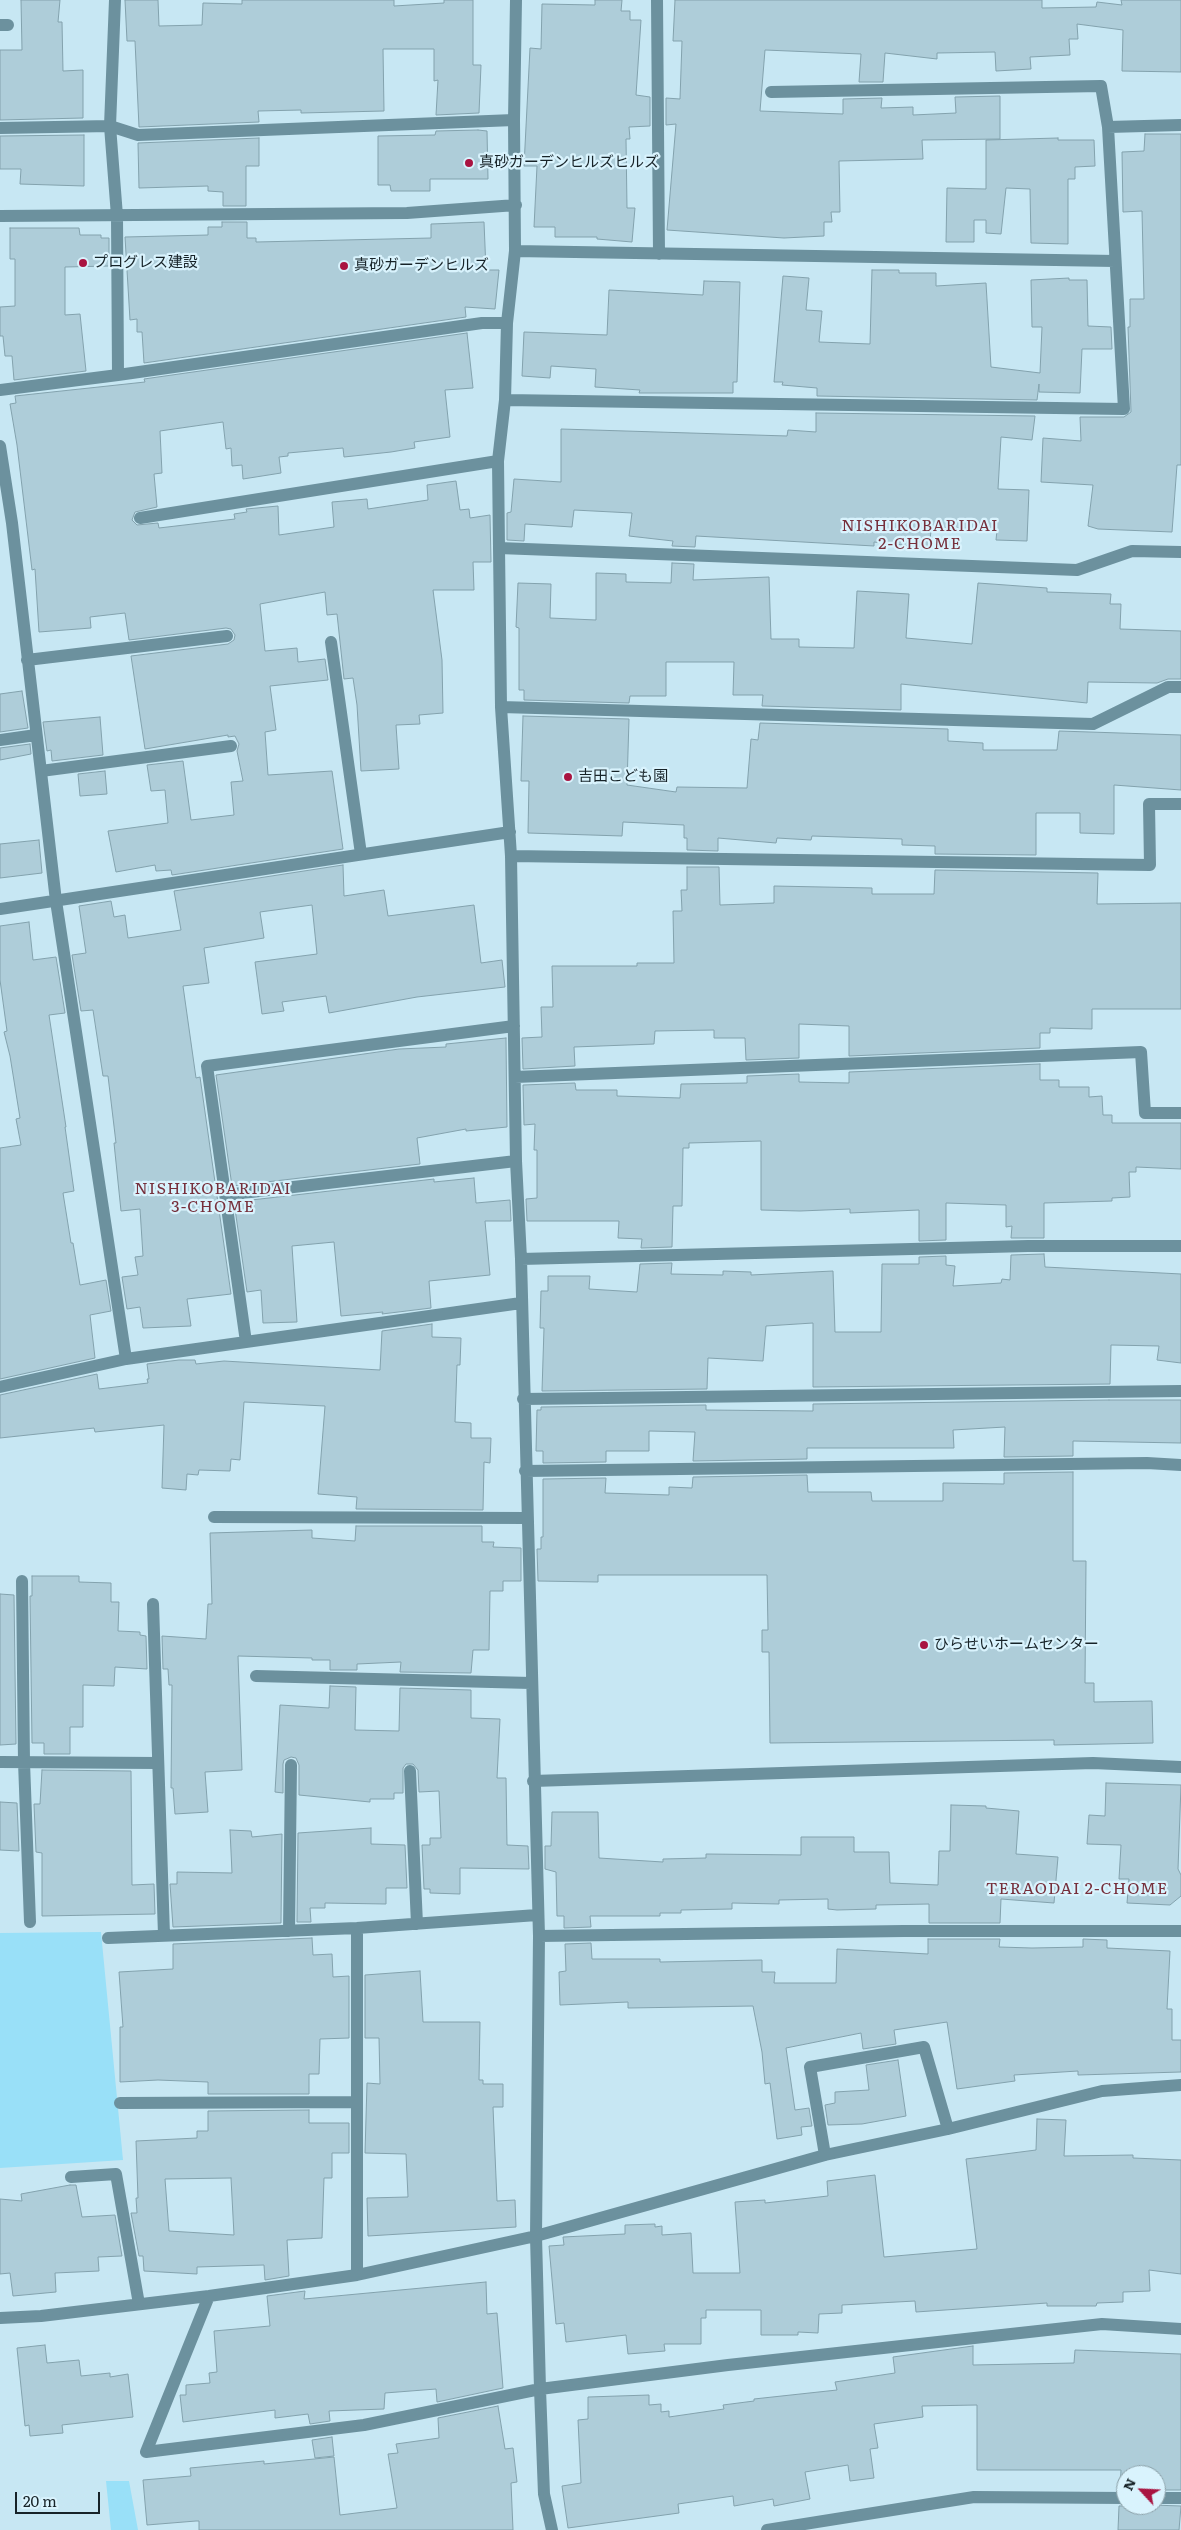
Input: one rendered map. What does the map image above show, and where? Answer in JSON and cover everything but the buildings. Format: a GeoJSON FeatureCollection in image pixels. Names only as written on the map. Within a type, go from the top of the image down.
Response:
{"type":"FeatureCollection","features":[{"type":"Feature","properties":{"kind":"street"},"geometry":{"type":"LineString","coordinates":[[115,0],[110,126],[117,216],[118,375]]}},
{"type":"Feature","properties":{"kind":"street"},"geometry":{"type":"LineString","coordinates":[[516,0],[514,120],[515,250],[507,323],[505,400],[498,461],[501,707],[511,856],[516,1161],[521,1259],[526,1518],[539,1936],[536,2236],[540,2389],[544,2494],[552,2530]]}},
{"type":"Feature","properties":{"kind":"street"},"geometry":{"type":"LineString","coordinates":[[657,0],[659,254]]}},
{"type":"Feature","properties":{"kind":"street"},"geometry":{"type":"LineString","coordinates":[[505,400],[1124,409],[1108,126],[1101,86],[771,92]]}},
{"type":"Feature","properties":{"kind":"street"},"geometry":{"type":"LineString","coordinates":[[0,128],[110,126],[138,135],[514,120]]}},
{"type":"Feature","properties":{"kind":"street"},"geometry":{"type":"LineString","coordinates":[[1108,126],[1181,125]]}},
{"type":"Feature","properties":{"kind":"street"},"geometry":{"type":"LineString","coordinates":[[0,216],[407,213],[516,205]]}},
{"type":"Feature","properties":{"kind":"street"},"geometry":{"type":"LineString","coordinates":[[515,250],[1115,261]]}},
{"type":"Feature","properties":{"kind":"street"},"geometry":{"type":"LineString","coordinates":[[0,390],[482,323],[507,323]]}},
{"type":"Feature","properties":{"kind":"street"},"geometry":{"type":"LineString","coordinates":[[0,446],[6,524],[28,660],[56,901],[126,1360]]}},
{"type":"Feature","properties":{"kind":"street"},"geometry":{"type":"LineString","coordinates":[[140,518],[498,461]]}},
{"type":"Feature","properties":{"kind":"street"},"geometry":{"type":"LineString","coordinates":[[499,548],[1077,570],[1132,551],[1181,552]]}},
{"type":"Feature","properties":{"kind":"street"},"geometry":{"type":"LineString","coordinates":[[28,660],[226,636]]}},
{"type":"Feature","properties":{"kind":"street"},"geometry":{"type":"LineString","coordinates":[[331,642],[361,854]]}},
{"type":"Feature","properties":{"kind":"street"},"geometry":{"type":"LineString","coordinates":[[501,707],[1093,724],[1168,687],[1181,687]]}},
{"type":"Feature","properties":{"kind":"street"},"geometry":{"type":"LineString","coordinates":[[0,740],[36,735]]}},
{"type":"Feature","properties":{"kind":"street"},"geometry":{"type":"LineString","coordinates":[[41,771],[231,746]]}},
{"type":"Feature","properties":{"kind":"street"},"geometry":{"type":"LineString","coordinates":[[511,856],[1150,865],[1149,804],[1181,804]]}},
{"type":"Feature","properties":{"kind":"street"},"geometry":{"type":"LineString","coordinates":[[0,909],[510,832]]}},
{"type":"Feature","properties":{"kind":"street"},"geometry":{"type":"LineString","coordinates":[[246,1342],[207,1066],[514,1026]]}},
{"type":"Feature","properties":{"kind":"street"},"geometry":{"type":"LineString","coordinates":[[515,1077],[1141,1052],[1145,1113],[1181,1113]]}},
{"type":"Feature","properties":{"kind":"street"},"geometry":{"type":"LineString","coordinates":[[225,1195],[516,1161]]}},
{"type":"Feature","properties":{"kind":"street"},"geometry":{"type":"LineString","coordinates":[[521,1259],[1028,1246],[1181,1246]]}},
{"type":"Feature","properties":{"kind":"street"},"geometry":{"type":"LineString","coordinates":[[0,1387],[126,1360],[521,1303]]}},
{"type":"Feature","properties":{"kind":"street"},"geometry":{"type":"LineString","coordinates":[[523,1399],[1181,1391]]}},
{"type":"Feature","properties":{"kind":"street"},"geometry":{"type":"LineString","coordinates":[[525,1470],[1147,1463],[1181,1465]]}},
{"type":"Feature","properties":{"kind":"street"},"geometry":{"type":"LineString","coordinates":[[214,1517],[526,1518]]}},
{"type":"Feature","properties":{"kind":"street"},"geometry":{"type":"LineString","coordinates":[[22,1581],[24,1762],[30,1922]]}},
{"type":"Feature","properties":{"kind":"street"},"geometry":{"type":"LineString","coordinates":[[153,1604],[164,1935]]}},
{"type":"Feature","properties":{"kind":"street"},"geometry":{"type":"LineString","coordinates":[[256,1676],[531,1683]]}},
{"type":"Feature","properties":{"kind":"street"},"geometry":{"type":"LineString","coordinates":[[0,1762],[158,1763]]}},
{"type":"Feature","properties":{"kind":"street"},"geometry":{"type":"LineString","coordinates":[[533,1781],[1093,1763],[1181,1767]]}},
{"type":"Feature","properties":{"kind":"street"},"geometry":{"type":"LineString","coordinates":[[289,1930],[291,1765]]}},
{"type":"Feature","properties":{"kind":"street"},"geometry":{"type":"LineString","coordinates":[[410,1771],[417,1924]]}},
{"type":"Feature","properties":{"kind":"street"},"geometry":{"type":"LineString","coordinates":[[108,1938],[357,1928],[537,1915]]}},
{"type":"Feature","properties":{"kind":"street"},"geometry":{"type":"LineString","coordinates":[[357,1928],[357,2275]]}},
{"type":"Feature","properties":{"kind":"street"},"geometry":{"type":"LineString","coordinates":[[539,1936],[904,1931],[1181,1931]]}},
{"type":"Feature","properties":{"kind":"street"},"geometry":{"type":"LineString","coordinates":[[825,2155],[810,2067],[924,2047],[948,2129]]}},
{"type":"Feature","properties":{"kind":"street"},"geometry":{"type":"LineString","coordinates":[[0,2318],[41,2316],[209,2296],[357,2275],[536,2236],[825,2155],[948,2129],[1102,2091],[1181,2085]]}},
{"type":"Feature","properties":{"kind":"street"},"geometry":{"type":"LineString","coordinates":[[120,2103],[356,2102]]}},
{"type":"Feature","properties":{"kind":"street"},"geometry":{"type":"LineString","coordinates":[[71,2177],[116,2174],[139,2304]]}},
{"type":"Feature","properties":{"kind":"street"},"geometry":{"type":"LineString","coordinates":[[209,2296],[146,2452],[364,2425],[540,2389],[728,2365],[1102,2324],[1181,2328]]}},
{"type":"Feature","properties":{"kind":"street"},"geometry":{"type":"LineString","coordinates":[[767,2530],[974,2497],[1116,2498]]}},
{"type":"Feature","properties":{"kind":"street"},"geometry":{"type":"LineString","coordinates":[[1166,2498],[1181,2498]]}},
{"type":"Feature","properties":{"kind":"shaded area"},"geometry":{"type":"Polygon","coordinates":[[[101,1932],[123,2160],[0,2168],[0,1933],[101,1932]]]}},
{"type":"Feature","properties":{"kind":"shaded area"},"geometry":{"type":"Polygon","coordinates":[[[106,2481],[129,2481],[138,2530],[111,2530],[106,2481]]]}},
{"type":"Feature","properties":{"kind":"place","name":"真砂ガーデンヒルズヒルズ"},"geometry":{"type":"Point","coordinates":[469,163]}},
{"type":"Feature","properties":{"kind":"place","name":"プログレス建設"},"geometry":{"type":"Point","coordinates":[83,263]}},
{"type":"Feature","properties":{"kind":"place","name":"真砂ガーデンヒルズ"},"geometry":{"type":"Point","coordinates":[344,266]}},
{"type":"Feature","properties":{"kind":"place","name":"吉田こども園"},"geometry":{"type":"Point","coordinates":[568,777]}},
{"type":"Feature","properties":{"kind":"place","name":"ひらせいホームセンター"},"geometry":{"type":"Point","coordinates":[924,1645]}},
{"type":"Feature","properties":{"kind":"district","name":"NISHIKOBARIDAI 2-CHOME"},"geometry":{"type":"Point","coordinates":[920,535]}},
{"type":"Feature","properties":{"kind":"district","name":"NISHIKOBARIDAI 3-CHOME"},"geometry":{"type":"Point","coordinates":[213,1198]}},
{"type":"Feature","properties":{"kind":"district","name":"TERAODAI 2-CHOME"},"geometry":{"type":"Point","coordinates":[1077,1889]}}]}
